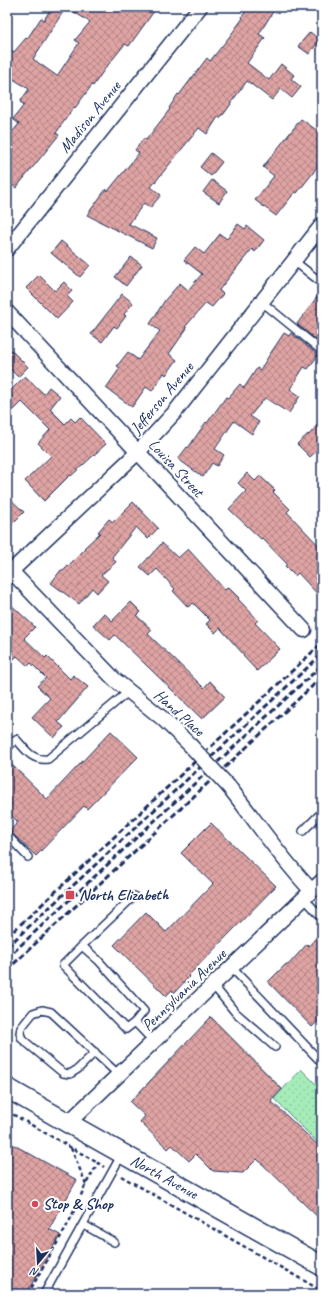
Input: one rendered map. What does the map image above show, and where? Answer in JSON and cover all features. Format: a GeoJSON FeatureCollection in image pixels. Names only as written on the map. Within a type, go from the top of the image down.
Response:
{"type":"FeatureCollection","features":[{"type":"Feature","properties":{"kind":"main road","name":"North Avenue"},"geometry":{"type":"LineString","coordinates":[[7,1088],[322,1266]]}},
{"type":"Feature","properties":{"kind":"street","name":"Madison Avenue"},"geometry":{"type":"LineString","coordinates":[[7,249],[200,7]]}},
{"type":"Feature","properties":{"kind":"street","name":"Jefferson Avenue"},"geometry":{"type":"LineString","coordinates":[[9,573],[138,452],[175,412],[322,225]]}},
{"type":"Feature","properties":{"kind":"street","name":"Louisa Street"},"geometry":{"type":"LineString","coordinates":[[7,312],[304,630]]}},
{"type":"Feature","properties":{"kind":"street","name":"Hand Place"},"geometry":{"type":"LineString","coordinates":[[9,573],[115,680],[166,722],[190,745],[248,810],[283,859],[316,888]]}},
{"type":"Feature","properties":{"kind":"street","name":"Pennsylvania Avenue"},"geometry":{"type":"LineString","coordinates":[[68,1123],[316,888]]}},
{"type":"Feature","properties":{"kind":"lane"},"geometry":{"type":"LineString","coordinates":[[294,261],[322,283]]}},
{"type":"Feature","properties":{"kind":"lane"},"geometry":{"type":"LineString","coordinates":[[262,302],[322,351]]}},
{"type":"Feature","properties":{"kind":"lane"},"geometry":{"type":"LineString","coordinates":[[7,748],[16,739],[32,756],[40,760],[48,759],[128,692]]}},
{"type":"Feature","properties":{"kind":"lane"},"geometry":{"type":"LineString","coordinates":[[303,831],[322,812]]}},
{"type":"Feature","properties":{"kind":"lane"},"geometry":{"type":"LineString","coordinates":[[7,835],[28,857]]}},
{"type":"Feature","properties":{"kind":"lane"},"geometry":{"type":"LineString","coordinates":[[316,888],[322,918]]}},
{"type":"Feature","properties":{"kind":"lane"},"geometry":{"type":"LineString","coordinates":[[82,946],[98,960],[144,1011],[135,1022],[126,1029],[63,965],[82,946],[134,896]]}},
{"type":"Feature","properties":{"kind":"lane"},"geometry":{"type":"LineString","coordinates":[[232,968],[322,1063]]}},
{"type":"Feature","properties":{"kind":"lane"},"geometry":{"type":"LineString","coordinates":[[213,985],[235,1012],[275,1047]]}},
{"type":"Feature","properties":{"kind":"lane"},"geometry":{"type":"LineString","coordinates":[[95,1052],[78,1069],[70,1074],[63,1073],[22,1039],[20,1033],[21,1028],[33,1013],[42,1010],[51,1012],[95,1052],[119,1075]]}},
{"type":"Feature","properties":{"kind":"lane"},"geometry":{"type":"LineString","coordinates":[[135,1022],[154,1042]]}},
{"type":"Feature","properties":{"kind":"lane"},"geometry":{"type":"LineString","coordinates":[[44,1294],[122,1154]]}},
{"type":"Feature","properties":{"kind":"lane"},"geometry":{"type":"LineString","coordinates":[[84,1224],[114,1242]]}},
{"type":"Feature","properties":{"kind":"path"},"geometry":{"type":"LineString","coordinates":[[7,1111],[322,1290]]}},
{"type":"Feature","properties":{"kind":"path"},"geometry":{"type":"LineString","coordinates":[[70,1147],[86,1184]]}},
{"type":"Feature","properties":{"kind":"path"},"geometry":{"type":"LineString","coordinates":[[28,1294],[70,1222],[86,1184],[98,1163]]}},
{"type":"Feature","properties":{"kind":"green space"},"geometry":{"type":"Polygon","coordinates":[[[301,1069],[322,1090],[322,1147],[274,1099],[301,1069]]]}},
{"type":"Feature","properties":{"kind":"building"},"geometry":{"type":"Polygon","coordinates":[[[52,7],[66,7],[157,7],[129,46],[125,44],[93,86],[92,85],[75,108],[74,107],[56,133],[59,135],[16,188],[7,181],[7,138],[19,124],[13,119],[24,105],[20,102],[29,89],[7,75],[7,48],[14,52],[26,38],[27,39],[41,18],[44,20],[52,7]],[[66,7],[33,59],[57,76],[79,43],[75,40],[90,22],[66,7]]]}},
{"type":"Feature","properties":{"kind":"building"},"geometry":{"type":"Polygon","coordinates":[[[248,7],[276,7],[259,34],[265,38],[247,63],[269,80],[281,64],[294,75],[291,79],[301,87],[292,98],[281,89],[272,100],[247,81],[223,115],[222,114],[220,118],[218,117],[207,134],[199,128],[151,187],[161,195],[150,208],[144,203],[129,224],[157,238],[152,248],[87,215],[106,189],[108,191],[139,153],[135,150],[144,138],[146,140],[170,109],[169,108],[178,94],[179,95],[207,58],[210,61],[230,36],[243,18],[242,17],[248,7]]]}},
{"type":"Feature","properties":{"kind":"building"},"geometry":{"type":"Polygon","coordinates":[[[310,32],[320,40],[309,54],[298,46],[310,32]]]}},
{"type":"Feature","properties":{"kind":"building"},"geometry":{"type":"Polygon","coordinates":[[[301,119],[322,134],[322,158],[313,173],[297,193],[295,192],[276,216],[255,200],[274,176],[263,167],[301,119]]]}},
{"type":"Feature","properties":{"kind":"building"},"geometry":{"type":"Polygon","coordinates":[[[211,153],[222,162],[211,176],[200,167],[211,153]]]}},
{"type":"Feature","properties":{"kind":"building"},"geometry":{"type":"Polygon","coordinates":[[[212,180],[227,191],[219,203],[203,192],[212,180]]]}},
{"type":"Feature","properties":{"kind":"building"},"geometry":{"type":"Polygon","coordinates":[[[238,224],[245,229],[247,226],[264,240],[255,252],[252,249],[219,290],[223,294],[212,307],[206,303],[185,327],[187,328],[169,354],[177,360],[166,375],[164,373],[152,391],[146,387],[132,407],[106,388],[120,368],[117,366],[128,352],[138,360],[160,331],[150,324],[165,300],[180,283],[188,290],[202,274],[184,260],[195,247],[204,254],[220,234],[227,239],[238,224]]]}},
{"type":"Feature","properties":{"kind":"building"},"geometry":{"type":"Polygon","coordinates":[[[61,241],[90,265],[80,277],[51,253],[61,241]]]}},
{"type":"Feature","properties":{"kind":"building"},"geometry":{"type":"Polygon","coordinates":[[[131,257],[142,265],[126,286],[115,277],[131,257]]]}},
{"type":"Feature","properties":{"kind":"building"},"geometry":{"type":"Polygon","coordinates":[[[39,275],[55,291],[64,282],[72,291],[67,296],[73,302],[57,319],[26,288],[39,275]]]}},
{"type":"Feature","properties":{"kind":"building"},"geometry":{"type":"Polygon","coordinates":[[[322,290],[322,345],[297,324],[322,290]]]}},
{"type":"Feature","properties":{"kind":"building"},"geometry":{"type":"Polygon","coordinates":[[[122,294],[133,303],[124,314],[126,316],[117,328],[114,326],[102,342],[91,334],[122,294]]]}},
{"type":"Feature","properties":{"kind":"building"},"geometry":{"type":"Polygon","coordinates":[[[284,333],[289,336],[291,333],[318,355],[308,369],[304,367],[290,389],[300,396],[289,413],[265,398],[250,416],[259,422],[252,434],[234,421],[215,449],[224,455],[217,466],[212,463],[203,477],[178,459],[226,397],[228,398],[240,384],[244,388],[257,368],[260,370],[284,333]]]}},
{"type":"Feature","properties":{"kind":"building"},"geometry":{"type":"Polygon","coordinates":[[[7,346],[28,367],[18,377],[7,366],[7,346]]]}},
{"type":"Feature","properties":{"kind":"building"},"geometry":{"type":"Polygon","coordinates":[[[25,376],[44,394],[49,387],[60,396],[50,409],[65,424],[71,418],[75,422],[80,417],[106,444],[71,476],[70,475],[44,501],[25,481],[51,456],[38,443],[50,430],[22,402],[7,417],[7,394],[25,376]]]}},
{"type":"Feature","properties":{"kind":"building"},"geometry":{"type":"Polygon","coordinates":[[[322,419],[322,446],[310,457],[297,444],[308,434],[309,435],[322,419]]]}},
{"type":"Feature","properties":{"kind":"building"},"geometry":{"type":"Polygon","coordinates":[[[247,473],[255,481],[260,476],[275,490],[273,492],[290,509],[287,512],[322,549],[322,599],[298,573],[295,576],[285,566],[287,564],[262,538],[261,539],[229,509],[246,491],[238,483],[247,473]]]}},
{"type":"Feature","properties":{"kind":"building"},"geometry":{"type":"Polygon","coordinates":[[[7,496],[24,512],[7,529],[7,496]]]}},
{"type":"Feature","properties":{"kind":"building"},"geometry":{"type":"Polygon","coordinates":[[[133,502],[158,528],[148,539],[136,527],[112,557],[116,562],[101,575],[108,581],[97,593],[92,588],[79,604],[51,583],[61,570],[63,571],[100,533],[98,532],[109,519],[113,522],[133,502]]]}},
{"type":"Feature","properties":{"kind":"building"},"geometry":{"type":"Polygon","coordinates":[[[162,543],[178,558],[188,549],[225,590],[228,587],[239,598],[238,599],[258,620],[255,623],[280,649],[257,671],[220,628],[215,633],[206,624],[210,620],[193,603],[188,607],[173,591],[175,589],[157,569],[150,576],[140,567],[162,543]]]}},
{"type":"Feature","properties":{"kind":"building"},"geometry":{"type":"Polygon","coordinates":[[[7,601],[35,627],[24,638],[45,658],[47,656],[70,679],[73,675],[88,687],[58,722],[64,727],[54,738],[32,717],[50,698],[37,686],[46,678],[31,663],[28,666],[17,656],[7,665],[7,601]]]}},
{"type":"Feature","properties":{"kind":"building"},"geometry":{"type":"Polygon","coordinates":[[[131,602],[141,612],[137,616],[152,630],[148,634],[204,688],[210,681],[225,697],[202,719],[115,635],[110,640],[93,625],[104,613],[112,621],[131,602]]]}},
{"type":"Feature","properties":{"kind":"building"},"geometry":{"type":"Polygon","coordinates":[[[111,731],[138,757],[87,809],[84,806],[36,856],[10,831],[18,822],[7,811],[7,760],[47,799],[111,731]]]}},
{"type":"Feature","properties":{"kind":"building"},"geometry":{"type":"Polygon","coordinates":[[[211,823],[276,886],[188,976],[189,977],[174,993],[172,990],[166,996],[114,945],[146,912],[166,932],[213,884],[181,853],[211,823]]]}},
{"type":"Feature","properties":{"kind":"building"},"geometry":{"type":"Polygon","coordinates":[[[322,930],[322,1017],[312,1027],[268,982],[286,964],[288,965],[307,944],[309,946],[322,930]]]}},
{"type":"Feature","properties":{"kind":"building"},"geometry":{"type":"Polygon","coordinates":[[[211,1017],[282,1089],[271,1101],[322,1149],[322,1221],[257,1159],[243,1173],[213,1171],[196,1154],[189,1161],[172,1145],[168,1149],[140,1122],[145,1116],[130,1102],[211,1017]]]}},
{"type":"Feature","properties":{"kind":"building","name":"Stop & Shop"},"geometry":{"type":"Polygon","coordinates":[[[7,1141],[77,1180],[49,1229],[60,1235],[26,1294],[7,1294],[7,1141]]]}},
{"type":"Feature","properties":{"kind":"railway"},"geometry":{"type":"LineString","coordinates":[[7,937],[322,643]]}},
{"type":"Feature","properties":{"kind":"railway"},"geometry":{"type":"LineString","coordinates":[[7,947],[322,654]]}},
{"type":"Feature","properties":{"kind":"railway"},"geometry":{"type":"LineString","coordinates":[[7,958],[322,665]]}},
{"type":"Feature","properties":{"kind":"railway"},"geometry":{"type":"LineString","coordinates":[[7,970],[322,677]]}},
{"type":"Feature","properties":{"kind":"place","name":"North Elizabeth"},"geometry":{"type":"Point","coordinates":[70,895]}},
{"type":"Feature","properties":{"kind":"place","name":"Stop & Shop"},"geometry":{"type":"Point","coordinates":[35,1204]}}]}
